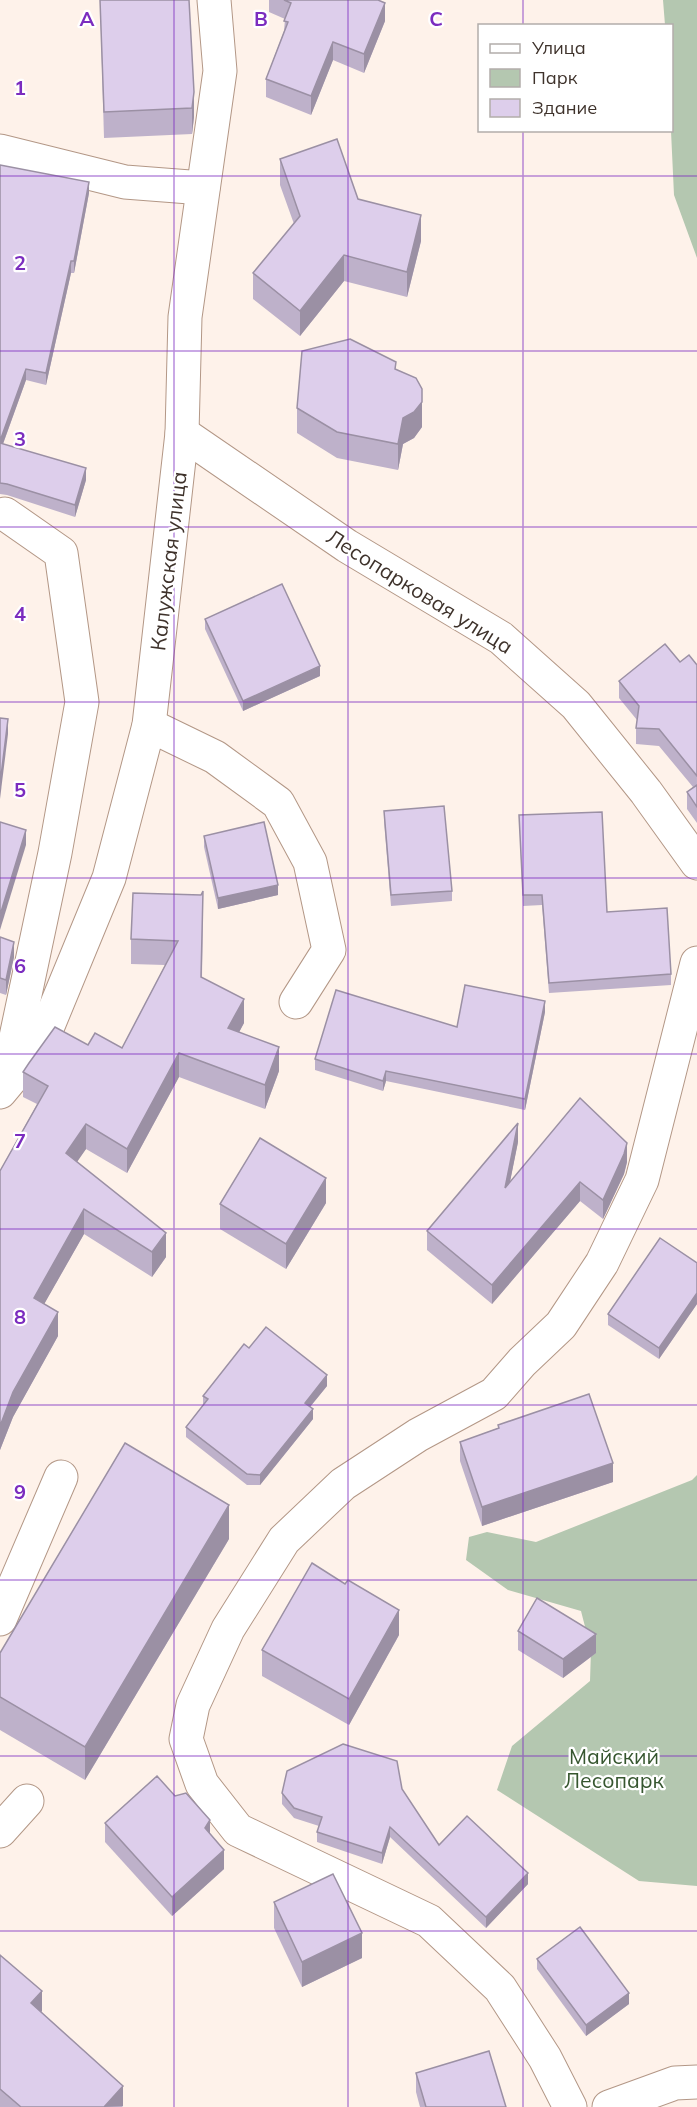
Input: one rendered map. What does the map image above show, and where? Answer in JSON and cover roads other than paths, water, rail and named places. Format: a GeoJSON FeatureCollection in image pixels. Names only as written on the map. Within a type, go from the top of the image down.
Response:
{"type":"FeatureCollection","features":[{"type":"Feature","properties":{"kind":"street","name":"Калужская улица"},"geometry":{"type":"LineString","coordinates":[[0,1092],[45,1033],[104,890],[149,725],[182,433],[185,317],[220,71],[214,0]]}},
{"type":"Feature","properties":{"kind":"street"},"geometry":{"type":"LineString","coordinates":[[0,151],[125,182],[203,188]]}},
{"type":"Feature","properties":{"kind":"street","name":"Лесопарковая улица"},"geometry":{"type":"LineString","coordinates":[[182,433],[347,546],[501,638],[576,705],[646,792],[697,863]]}},
{"type":"Feature","properties":{"kind":"street"},"geometry":{"type":"LineString","coordinates":[[0,1084],[16,1037],[55,853],[82,702],[61,553],[5,514]]}},
{"type":"Feature","properties":{"kind":"street"},"geometry":{"type":"LineString","coordinates":[[149,725],[215,757],[279,803],[310,862],[329,950],[296,1002]]}},
{"type":"Feature","properties":{"kind":"street"},"geometry":{"type":"LineString","coordinates":[[570,2107],[545,2058],[500,1988],[429,1921],[238,1830],[202,1784],[186,1739],[193,1705],[228,1629],[284,1540],[343,1484],[418,1435],[494,1394],[567,1317],[602,1263],[642,1180],[697,963]]}},
{"type":"Feature","properties":{"kind":"street"},"geometry":{"type":"LineString","coordinates":[[0,1619],[61,1477]]}},
{"type":"Feature","properties":{"kind":"street"},"geometry":{"type":"LineString","coordinates":[[0,1831],[27,1801]]}},
{"type":"Feature","properties":{"kind":"street"},"geometry":{"type":"LineString","coordinates":[[609,2107],[675,2084],[697,2082]]}},
{"type":"Feature","properties":{"kind":"park label","name":"Майский Лесопарк"},"geometry":{"type":"Point","coordinates":[614,1768]}}]}
